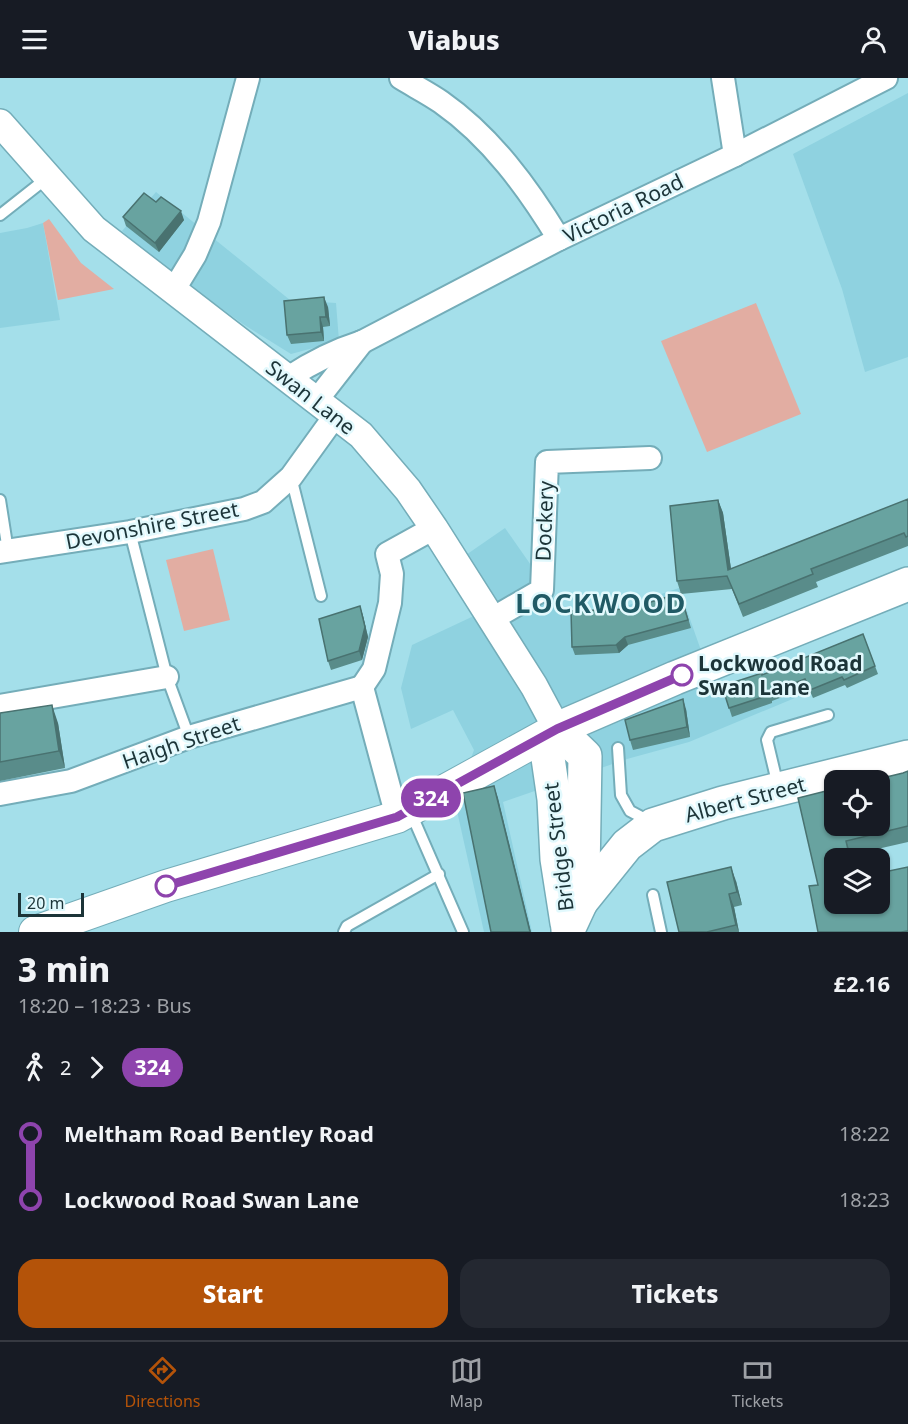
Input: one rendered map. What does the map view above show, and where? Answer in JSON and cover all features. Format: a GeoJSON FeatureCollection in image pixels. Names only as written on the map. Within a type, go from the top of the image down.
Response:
{"type":"FeatureCollection","features":[{"type":"Feature","properties":{"kind":"main road"},"geometry":{"type":"LineString","coordinates":[[34,932],[166,886],[403,813],[557,729],[675,678],[908,584]]}},
{"type":"Feature","properties":{"kind":"main road","name":"Bridge Street"},"geometry":{"type":"LineString","coordinates":[[557,729],[548,758],[554,799],[557,860],[572,921]]}},
{"type":"Feature","properties":{"kind":"main road","name":"Albert Street"},"geometry":{"type":"LineString","coordinates":[[572,921],[644,822],[908,757]]}},
{"type":"Feature","properties":{"kind":"street"},"geometry":{"type":"LineString","coordinates":[[173,291],[195,255],[209,222],[248,78]]}},
{"type":"Feature","properties":{"kind":"street"},"geometry":{"type":"LineString","coordinates":[[401,78],[441,102],[469,124],[499,153],[559,239]]}},
{"type":"Feature","properties":{"kind":"street"},"geometry":{"type":"LineString","coordinates":[[723,78],[735,154]]}},
{"type":"Feature","properties":{"kind":"street","name":"Victoria Road"},"geometry":{"type":"LineString","coordinates":[[288,378],[313,361],[362,342],[559,239],[886,78]]}},
{"type":"Feature","properties":{"kind":"street","name":"Swan Lane"},"geometry":{"type":"LineString","coordinates":[[0,123],[94,229],[361,435],[408,490],[434,528],[534,686],[557,729]]}},
{"type":"Feature","properties":{"kind":"street","name":"Victoria Road"},"geometry":{"type":"LineString","coordinates":[[326,408],[362,342]]}},
{"type":"Feature","properties":{"kind":"street","name":"Devonshire Street"},"geometry":{"type":"LineString","coordinates":[[4,551],[130,532],[244,509],[263,502],[291,477],[326,408]]}},
{"type":"Feature","properties":{"kind":"street","name":"Dockery"},"geometry":{"type":"LineString","coordinates":[[492,619],[542,590],[547,462],[650,459]]}},
{"type":"Feature","properties":{"kind":"street"},"geometry":{"type":"LineString","coordinates":[[403,813],[362,687],[374,669],[390,603],[392,574],[387,554],[434,528]]}},
{"type":"Feature","properties":{"kind":"street"},"geometry":{"type":"LineString","coordinates":[[0,706],[167,677]]}},
{"type":"Feature","properties":{"kind":"street","name":"Haigh Street"},"geometry":{"type":"LineString","coordinates":[[0,794],[71,781],[189,737],[362,687]]}},
{"type":"Feature","properties":{"kind":"lane"},"geometry":{"type":"LineString","coordinates":[[0,214],[48,177]]}},
{"type":"Feature","properties":{"kind":"lane"},"geometry":{"type":"LineString","coordinates":[[291,477],[321,596]]}},
{"type":"Feature","properties":{"kind":"lane"},"geometry":{"type":"LineString","coordinates":[[0,500],[4,551]]}},
{"type":"Feature","properties":{"kind":"lane"},"geometry":{"type":"LineString","coordinates":[[130,532],[167,677],[189,737]]}},
{"type":"Feature","properties":{"kind":"lane"},"geometry":{"type":"LineString","coordinates":[[779,790],[767,740],[771,732],[828,715]]}},
{"type":"Feature","properties":{"kind":"lane"},"geometry":{"type":"LineString","coordinates":[[618,748],[621,795],[630,811],[644,822]]}},
{"type":"Feature","properties":{"kind":"lane"},"geometry":{"type":"LineString","coordinates":[[403,813],[439,874],[463,932]]}},
{"type":"Feature","properties":{"kind":"lane"},"geometry":{"type":"LineString","coordinates":[[344,932],[347,926],[439,874]]}},
{"type":"Feature","properties":{"kind":"lane"},"geometry":{"type":"LineString","coordinates":[[653,895],[655,919],[661,932]]}},
{"type":"Feature","properties":{"kind":"shaded area"},"geometry":{"type":"Polygon","coordinates":[[[908,93],[908,357],[865,372],[842,289],[793,154],[908,93]]]}},
{"type":"Feature","properties":{"kind":"shaded area"},"geometry":{"type":"Polygon","coordinates":[[[156,192],[290,300],[336,303],[339,341],[291,354],[243,324],[161,265],[122,231],[156,192]]]}},
{"type":"Feature","properties":{"kind":"shaded area"},"geometry":{"type":"Polygon","coordinates":[[[49,219],[81,263],[114,289],[58,300],[43,223],[49,219]]]}},
{"type":"Feature","properties":{"kind":"shaded area"},"geometry":{"type":"Polygon","coordinates":[[[43,223],[60,320],[0,328],[0,233],[43,223]]]}},
{"type":"Feature","properties":{"kind":"shaded area"},"geometry":{"type":"Polygon","coordinates":[[[756,303],[801,414],[707,452],[661,341],[756,303]]]}},
{"type":"Feature","properties":{"kind":"shaded area"},"geometry":{"type":"Polygon","coordinates":[[[505,528],[563,611],[617,609],[679,588],[716,693],[824,653],[814,690],[689,742],[627,759],[503,802],[532,932],[484,932],[455,802],[474,750],[453,710],[411,729],[401,688],[412,645],[495,606],[463,557],[505,528]]]}},
{"type":"Feature","properties":{"kind":"shaded area"},"geometry":{"type":"Polygon","coordinates":[[[213,549],[230,620],[184,631],[166,560],[213,549]]]}},
{"type":"Feature","properties":{"kind":"building"},"geometry":{"type":"Polygon","coordinates":[[[144,193],[156,202],[161,197],[181,211],[155,243],[123,217],[144,193]]]}},
{"type":"Feature","properties":{"kind":"building"},"geometry":{"type":"Polygon","coordinates":[[[324,297],[326,317],[320,317],[321,332],[287,335],[284,301],[324,297]]]}},
{"type":"Feature","properties":{"kind":"building"},"geometry":{"type":"Polygon","coordinates":[[[908,499],[908,536],[906,537],[904,533],[811,569],[813,574],[739,604],[727,576],[677,581],[670,506],[718,500],[728,570],[908,499]]]}},
{"type":"Feature","properties":{"kind":"building"},"geometry":{"type":"Polygon","coordinates":[[[680,593],[688,620],[625,637],[616,645],[572,647],[571,611],[628,609],[680,593]]]}},
{"type":"Feature","properties":{"kind":"building"},"geometry":{"type":"Polygon","coordinates":[[[360,606],[365,627],[359,651],[328,661],[319,619],[360,606]]]}},
{"type":"Feature","properties":{"kind":"building"},"geometry":{"type":"Polygon","coordinates":[[[863,634],[875,666],[844,680],[842,677],[810,690],[805,679],[769,693],[769,695],[729,708],[722,686],[762,673],[762,675],[863,634]]]}},
{"type":"Feature","properties":{"kind":"building"},"geometry":{"type":"Polygon","coordinates":[[[683,699],[687,727],[630,740],[625,720],[683,699]]]}},
{"type":"Feature","properties":{"kind":"building"},"geometry":{"type":"Polygon","coordinates":[[[52,705],[59,751],[0,762],[0,713],[52,705]]]}},
{"type":"Feature","properties":{"kind":"building"},"geometry":{"type":"Polygon","coordinates":[[[908,771],[908,826],[890,830],[890,776],[908,771]]]}},
{"type":"Feature","properties":{"kind":"building"},"geometry":{"type":"Polygon","coordinates":[[[494,786],[530,932],[491,932],[463,793],[494,786]]]}},
{"type":"Feature","properties":{"kind":"building"},"geometry":{"type":"Polygon","coordinates":[[[824,792],[824,836],[867,836],[846,841],[848,848],[824,848],[824,914],[890,914],[890,871],[908,867],[908,931],[818,932],[809,886],[818,885],[798,798],[824,792]]]}},
{"type":"Feature","properties":{"kind":"building"},"geometry":{"type":"Polygon","coordinates":[[[731,867],[737,892],[729,894],[736,925],[707,932],[679,932],[667,882],[731,867]]]}},
{"type":"Feature","properties":{"kind":"bus line","name":"324"},"geometry":{"type":"LineString","coordinates":[[166,886],[397,817],[557,729],[682,675]]}},
{"type":"Feature","properties":{"kind":"place","name":"Lockwood Road Swan Lane"},"geometry":{"type":"Point","coordinates":[682,675]}},
{"type":"Feature","properties":{"kind":"district","name":"LOCKWOOD"},"geometry":{"type":"Point","coordinates":[601,602]}}]}
